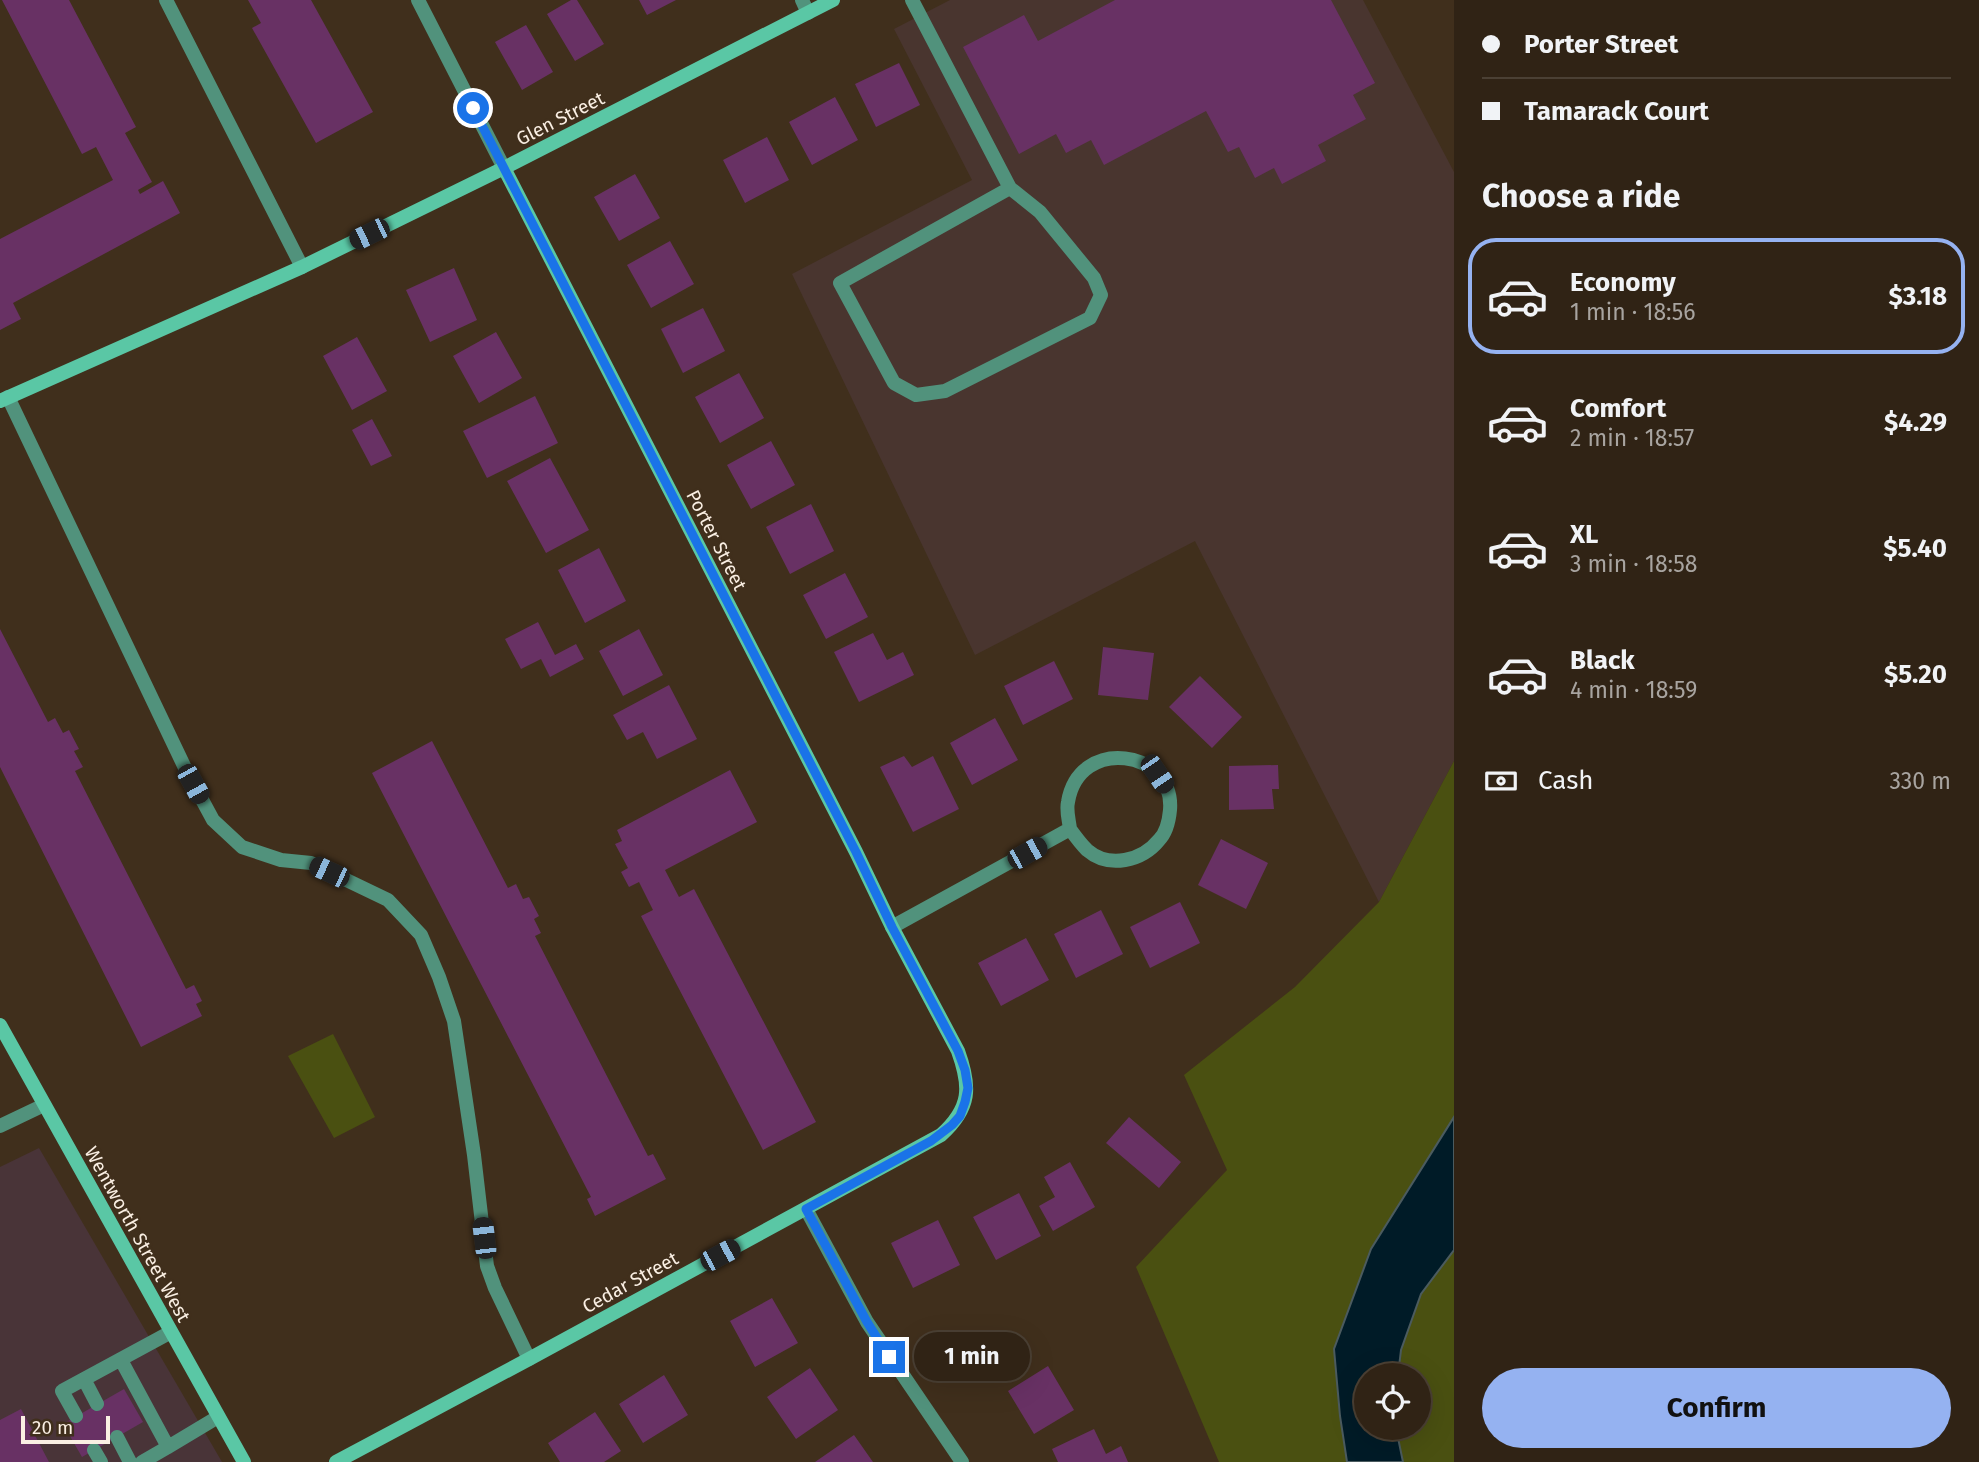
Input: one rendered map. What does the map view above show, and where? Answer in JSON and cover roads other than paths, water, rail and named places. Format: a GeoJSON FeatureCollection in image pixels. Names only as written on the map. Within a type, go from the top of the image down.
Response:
{"type":"FeatureCollection","features":[{"type":"Feature","properties":{"kind":"street"},"geometry":{"type":"LineString","coordinates":[[166,0],[302,267]]}},
{"type":"Feature","properties":{"kind":"street","name":"Porter Street"},"geometry":{"type":"LineString","coordinates":[[418,0],[958,1051],[968,1088],[965,1102]]}},
{"type":"Feature","properties":{"kind":"street","name":"Glen Street"},"geometry":{"type":"LineString","coordinates":[[4,399],[302,267],[504,168],[805,6],[833,0]]}},
{"type":"Feature","properties":{"kind":"street"},"geometry":{"type":"LineString","coordinates":[[912,0],[1010,188],[1040,212],[1094,278],[1101,295],[1090,318],[945,391],[916,395],[894,383],[840,283],[1010,188]]}},
{"type":"Feature","properties":{"kind":"street"},"geometry":{"type":"LineString","coordinates":[[4,399],[213,820],[242,847],[281,860],[311,863],[388,900],[421,935],[454,1021],[487,1266],[529,1359]]}},
{"type":"Feature","properties":{"kind":"street"},"geometry":{"type":"LineString","coordinates":[[1110,757],[1128,758],[1144,763],[1157,774],[1166,788],[1171,804],[1163,837],[1152,849],[1137,858],[1120,861],[1104,859],[1088,851],[1070,829],[1067,806],[1071,789],[1080,774],[1094,763],[1110,757]]}},
{"type":"Feature","properties":{"kind":"street"},"geometry":{"type":"LineString","coordinates":[[892,927],[1070,829]]}},
{"type":"Feature","properties":{"kind":"street","name":"Wentworth Street West"},"geometry":{"type":"LineString","coordinates":[[0,1025],[244,1462]]}},
{"type":"Feature","properties":{"kind":"street","name":"Cedar Street"},"geometry":{"type":"LineString","coordinates":[[336,1462],[941,1135],[960,1116],[965,1102]]}},
{"type":"Feature","properties":{"kind":"street"},"geometry":{"type":"LineString","coordinates":[[0,1126],[44,1105]]}},
{"type":"Feature","properties":{"kind":"street"},"geometry":{"type":"LineString","coordinates":[[806,1209],[867,1322],[962,1462]]}},
{"type":"Feature","properties":{"kind":"street"},"geometry":{"type":"LineString","coordinates":[[76,1416],[62,1391],[171,1332]]}},
{"type":"Feature","properties":{"kind":"street"},"geometry":{"type":"LineString","coordinates":[[121,1360],[168,1447]]}},
{"type":"Feature","properties":{"kind":"street"},"geometry":{"type":"LineString","coordinates":[[84,1379],[97,1404]]}},
{"type":"Feature","properties":{"kind":"street"},"geometry":{"type":"LineString","coordinates":[[142,1462],[218,1417]]}},
{"type":"Feature","properties":{"kind":"street"},"geometry":{"type":"LineString","coordinates":[[117,1437],[130,1462]]}},
{"type":"Feature","properties":{"kind":"water"},"geometry":{"type":"Polygon","coordinates":[[[1454,1117],[1454,1250],[1421,1294],[1401,1350],[1399,1363],[1354,1363],[1354,1440],[1398,1440],[1403,1462],[1347,1462],[1340,1416],[1334,1349],[1371,1249],[1454,1117]]]}}]}
